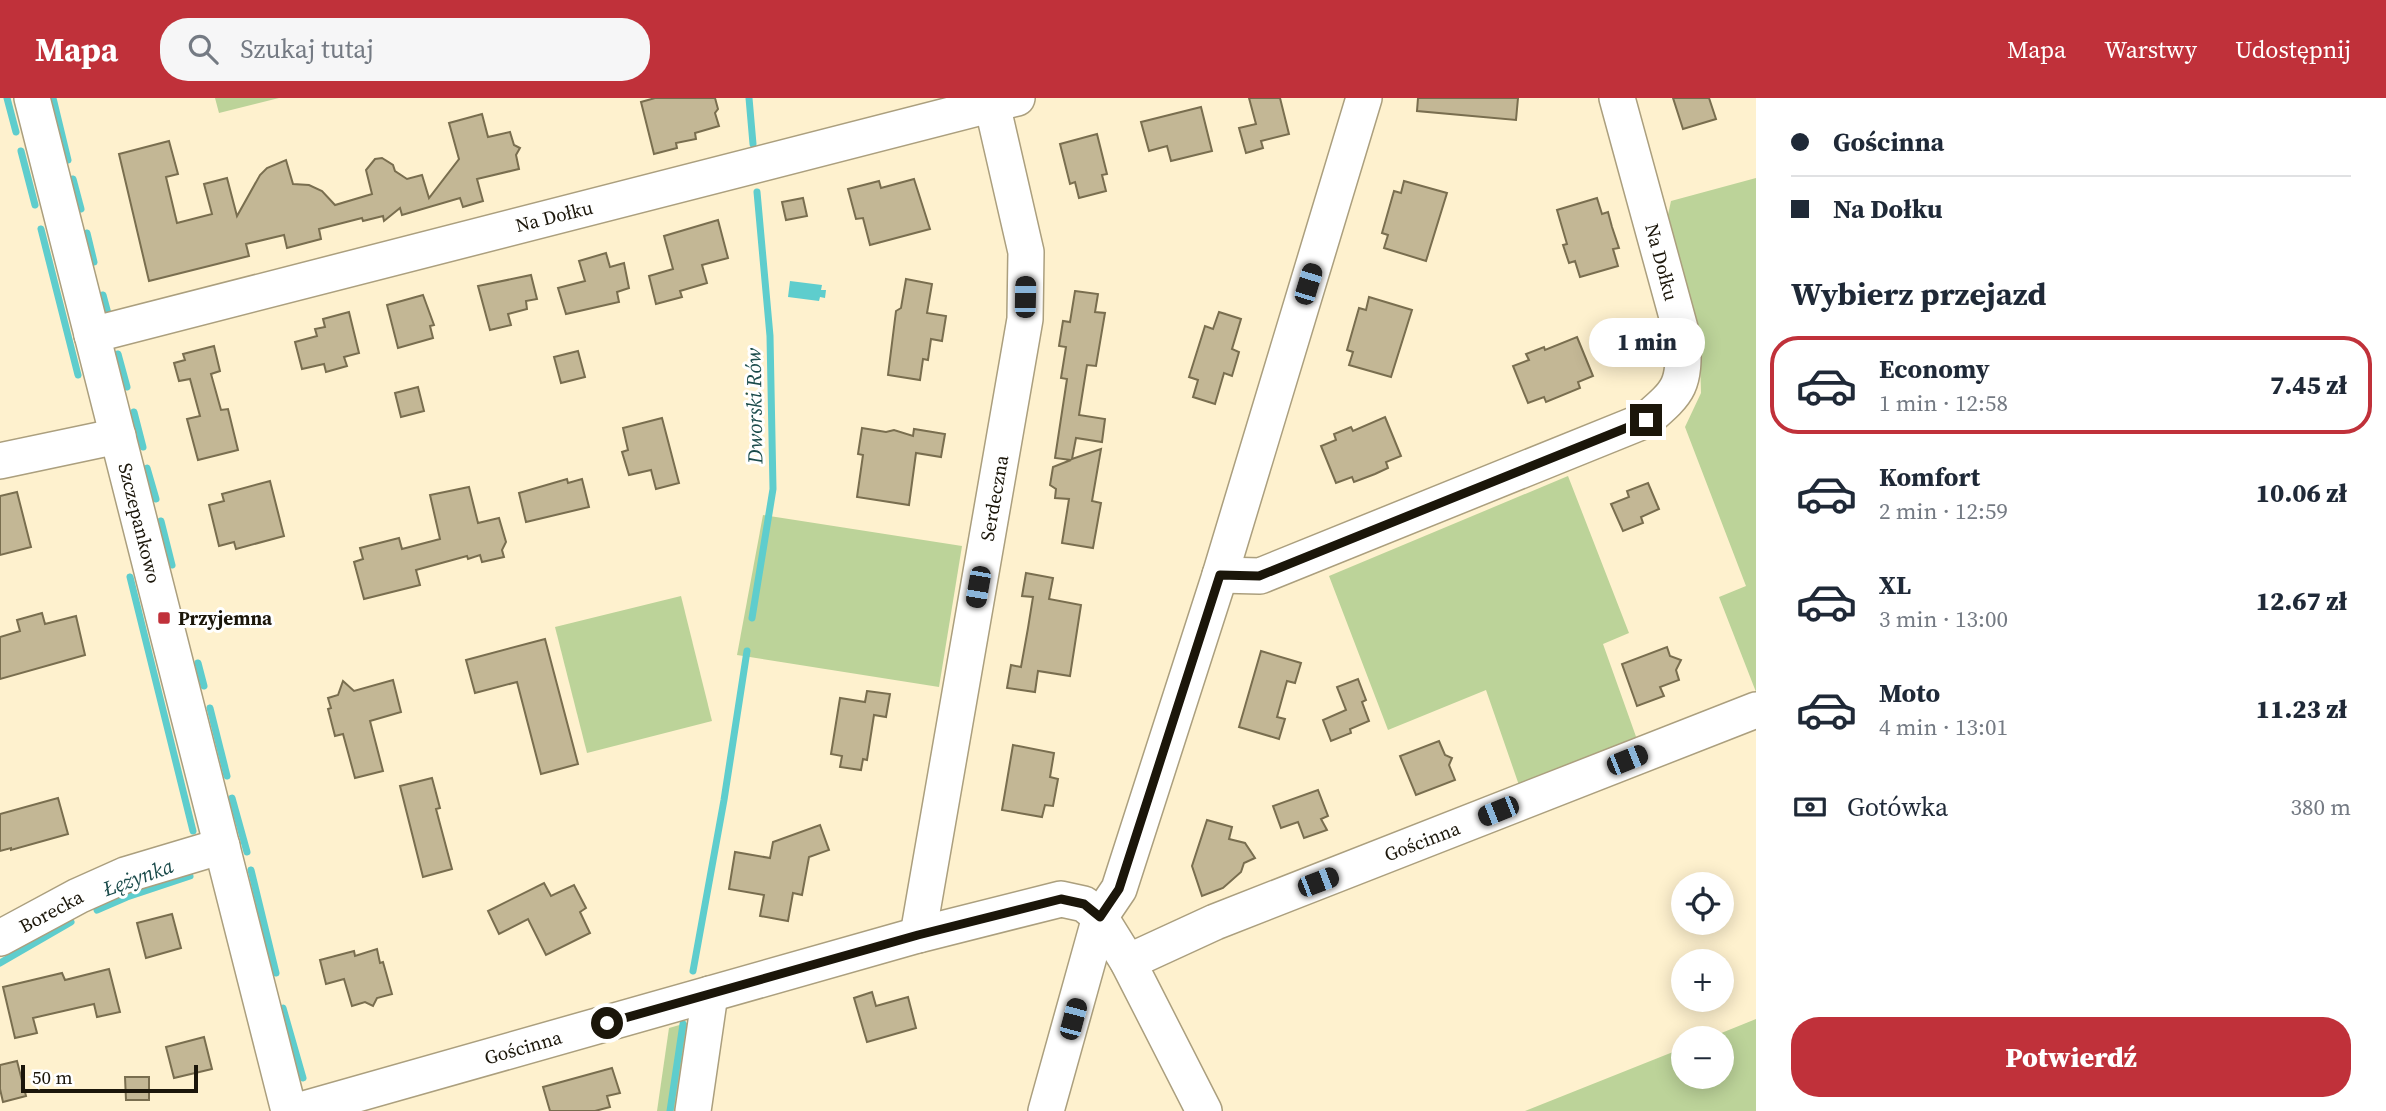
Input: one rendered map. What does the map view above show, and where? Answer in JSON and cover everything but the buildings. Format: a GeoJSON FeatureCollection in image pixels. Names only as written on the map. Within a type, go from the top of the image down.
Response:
{"type":"FeatureCollection","features":[{"type":"Feature","properties":{"kind":"street","name":"Szczepankowo"},"geometry":{"type":"LineString","coordinates":[[32,98],[289,1111]]}},
{"type":"Feature","properties":{"kind":"street"},"geometry":{"type":"LineString","coordinates":[[1046,1111],[1100,917],[1119,889],[1220,575],[1364,98]]}},
{"type":"Feature","properties":{"kind":"street","name":"Na Dołku"},"geometry":{"type":"LineString","coordinates":[[1220,575],[1259,576],[1646,420],[1675,395],[1683,369],[1683,340],[1617,98]]}},
{"type":"Feature","properties":{"kind":"street","name":"Na Dołku"},"geometry":{"type":"LineString","coordinates":[[92,335],[1004,101]]}},
{"type":"Feature","properties":{"kind":"street","name":"Serdeczna"},"geometry":{"type":"LineString","coordinates":[[918,935],[1025,320],[1026,252],[1004,101]]}},
{"type":"Feature","properties":{"kind":"street"},"geometry":{"type":"LineString","coordinates":[[0,461],[118,436]]}},
{"type":"Feature","properties":{"kind":"street","name":"Gościnna"},"geometry":{"type":"LineString","coordinates":[[1128,962],[1215,922],[1756,710]]}},
{"type":"Feature","properties":{"kind":"street","name":"Borecka"},"geometry":{"type":"LineString","coordinates":[[0,938],[78,896],[125,875],[222,846]]}},
{"type":"Feature","properties":{"kind":"street","name":"Gościnna"},"geometry":{"type":"LineString","coordinates":[[297,1111],[918,935],[1061,899],[1084,904],[1100,917],[1128,962],[1204,1111]]}},
{"type":"Feature","properties":{"kind":"street"},"geometry":{"type":"LineString","coordinates":[[693,1111],[710,994]]}},
{"type":"Feature","properties":{"kind":"green space"},"geometry":{"type":"Polygon","coordinates":[[[215,98],[279,98],[219,113],[215,98]]]}},
{"type":"Feature","properties":{"kind":"green space"},"geometry":{"type":"Polygon","coordinates":[[[1756,178],[1756,692],[1719,597],[1746,586],[1685,427],[1701,393],[1700,358],[1664,233],[1671,201],[1756,178]]]}},
{"type":"Feature","properties":{"kind":"green space"},"geometry":{"type":"Polygon","coordinates":[[[1568,476],[1629,633],[1603,644],[1639,745],[1521,791],[1486,690],[1388,730],[1329,576],[1568,476]]]}},
{"type":"Feature","properties":{"kind":"green space"},"geometry":{"type":"Polygon","coordinates":[[[763,515],[962,546],[939,687],[737,655],[763,515]]]}},
{"type":"Feature","properties":{"kind":"green space"},"geometry":{"type":"Polygon","coordinates":[[[681,596],[712,721],[587,753],[555,627],[681,596]]]}},
{"type":"Feature","properties":{"kind":"green space"},"geometry":{"type":"Polygon","coordinates":[[[1756,1019],[1756,1111],[1525,1111],[1671,1053],[1671,1089],[1734,1089],[1734,1028],[1756,1019]]]}},
{"type":"Feature","properties":{"kind":"green space"},"geometry":{"type":"Polygon","coordinates":[[[690,1022],[676,1111],[657,1111],[669,1028],[690,1022]]]}},
{"type":"Feature","properties":{"kind":"water"},"geometry":{"type":"Polygon","coordinates":[[[790,281],[822,285],[821,290],[826,290],[825,298],[820,297],[819,301],[788,297],[790,281]]]}},
{"type":"Feature","properties":{"kind":"waterway"},"geometry":{"type":"LineString","coordinates":[[7,98],[16,132]]}},
{"type":"Feature","properties":{"kind":"waterway"},"geometry":{"type":"LineString","coordinates":[[53,98],[68,160]]}},
{"type":"Feature","properties":{"kind":"waterway","name":"Dworski Rów"},"geometry":{"type":"LineString","coordinates":[[749,98],[753,144]]}},
{"type":"Feature","properties":{"kind":"waterway"},"geometry":{"type":"LineString","coordinates":[[21,151],[35,205]]}},
{"type":"Feature","properties":{"kind":"waterway"},"geometry":{"type":"LineString","coordinates":[[73,179],[81,209]]}},
{"type":"Feature","properties":{"kind":"waterway","name":"Dworski Rów"},"geometry":{"type":"LineString","coordinates":[[752,618],[773,489],[770,336],[757,192]]}},
{"type":"Feature","properties":{"kind":"waterway"},"geometry":{"type":"LineString","coordinates":[[41,229],[78,375]]}},
{"type":"Feature","properties":{"kind":"waterway"},"geometry":{"type":"LineString","coordinates":[[87,233],[94,262]]}},
{"type":"Feature","properties":{"kind":"waterway"},"geometry":{"type":"LineString","coordinates":[[103,295],[110,321]]}},
{"type":"Feature","properties":{"kind":"waterway"},"geometry":{"type":"LineString","coordinates":[[118,354],[127,387]]}},
{"type":"Feature","properties":{"kind":"waterway"},"geometry":{"type":"LineString","coordinates":[[134,412],[143,447]]}},
{"type":"Feature","properties":{"kind":"waterway"},"geometry":{"type":"LineString","coordinates":[[147,468],[156,499]]}},
{"type":"Feature","properties":{"kind":"waterway"},"geometry":{"type":"LineString","coordinates":[[161,521],[172,565]]}},
{"type":"Feature","properties":{"kind":"waterway"},"geometry":{"type":"LineString","coordinates":[[130,577],[193,831]]}},
{"type":"Feature","properties":{"kind":"waterway","name":"Dworski Rów"},"geometry":{"type":"LineString","coordinates":[[693,971],[724,800],[747,651]]}},
{"type":"Feature","properties":{"kind":"waterway"},"geometry":{"type":"LineString","coordinates":[[198,663],[204,686]]}},
{"type":"Feature","properties":{"kind":"waterway"},"geometry":{"type":"LineString","coordinates":[[210,708],[227,776]]}},
{"type":"Feature","properties":{"kind":"waterway"},"geometry":{"type":"LineString","coordinates":[[232,798],[247,852]]}},
{"type":"Feature","properties":{"kind":"waterway"},"geometry":{"type":"LineString","coordinates":[[251,870],[276,973]]}},
{"type":"Feature","properties":{"kind":"waterway","name":"Łężynka"},"geometry":{"type":"LineString","coordinates":[[97,910],[190,876]]}},
{"type":"Feature","properties":{"kind":"waterway","name":"Łężynka"},"geometry":{"type":"LineString","coordinates":[[0,963],[71,922]]}},
{"type":"Feature","properties":{"kind":"waterway"},"geometry":{"type":"LineString","coordinates":[[283,1008],[303,1078]]}},
{"type":"Feature","properties":{"kind":"waterway","name":"Dworski Rów"},"geometry":{"type":"LineString","coordinates":[[670,1111],[683,1024]]}},
{"type":"Feature","properties":{"kind":"place","name":"Przyjemna"},"geometry":{"type":"Point","coordinates":[164,618]}},
{"type":"Feature","properties":{"kind":"route"},"geometry":{"type":"LineString","coordinates":[[607,1023],[918,935],[1061,899],[1084,904],[1100,917],[1119,889],[1220,575],[1259,576],[1646,420]]}}]}
